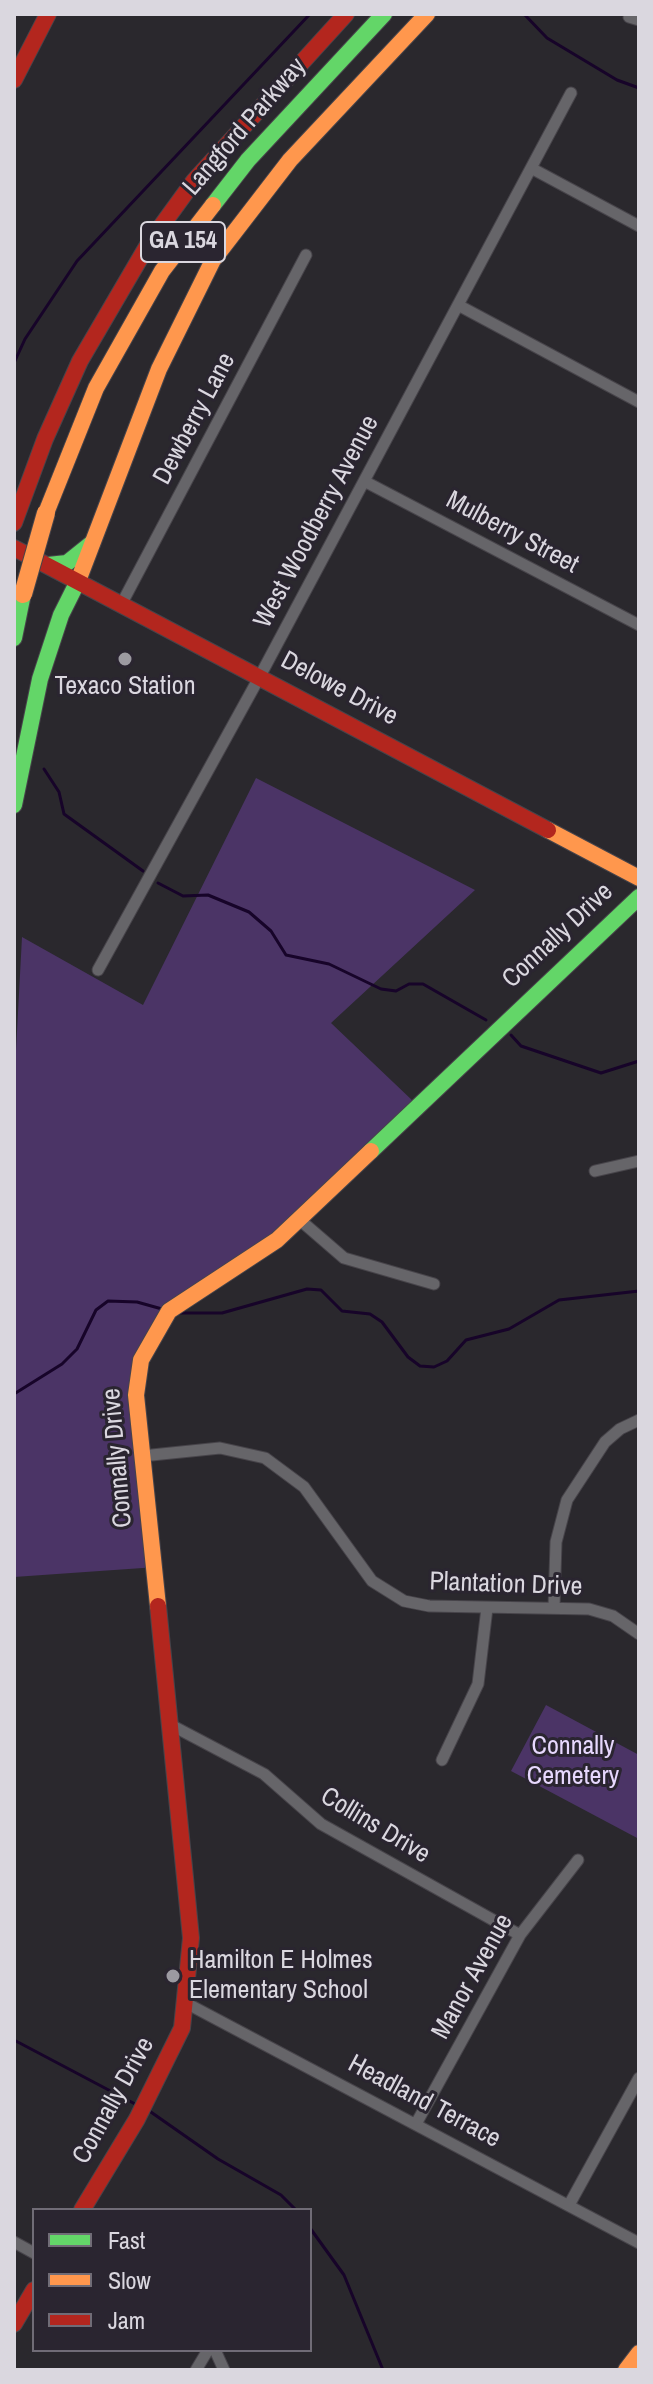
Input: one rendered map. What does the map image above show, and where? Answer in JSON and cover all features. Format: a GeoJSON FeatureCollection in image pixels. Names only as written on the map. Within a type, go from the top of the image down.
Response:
{"type":"FeatureCollection","features":[{"type":"Feature","properties":{"kind":"main road"},"geometry":{"type":"LineString","coordinates":[[14,80],[48,14]]}},
{"type":"Feature","properties":{"kind":"main road","name":"Langford Parkway"},"geometry":{"type":"LineString","coordinates":[[16,515],[80,361],[149,243],[194,181],[346,14]]}},
{"type":"Feature","properties":{"kind":"main road","name":"Langford Parkway"},"geometry":{"type":"LineString","coordinates":[[14,638],[46,513],[96,388],[162,271],[248,160],[384,14]]}},
{"type":"Feature","properties":{"kind":"main road"},"geometry":{"type":"LineString","coordinates":[[14,805],[23,748],[40,679],[61,615],[78,581],[171,342],[213,260],[282,169],[427,14]]}},
{"type":"Feature","properties":{"kind":"main road"},"geometry":{"type":"LineString","coordinates":[[48,565],[67,563],[93,542]]}},
{"type":"Feature","properties":{"kind":"main road","name":"Delowe Drive"},"geometry":{"type":"LineString","coordinates":[[14,548],[639,878]]}},
{"type":"Feature","properties":{"kind":"main road","name":"Connally Drive"},"geometry":{"type":"LineString","coordinates":[[83,2208],[165,2067],[182,2028],[186,2003],[191,1938],[136,1378],[159,1323],[180,1301],[244,1265],[300,1220],[468,1056],[639,897]]}},
{"type":"Feature","properties":{"kind":"main road"},"geometry":{"type":"LineString","coordinates":[[14,2324],[32,2293]]}},
{"type":"Feature","properties":{"kind":"main road"},"geometry":{"type":"LineString","coordinates":[[626,2370],[639,2353]]}},
{"type":"Feature","properties":{"kind":"street","name":"West Woodberry Avenue"},"geometry":{"type":"LineString","coordinates":[[98,970],[260,676],[571,93]]}},
{"type":"Feature","properties":{"kind":"street"},"geometry":{"type":"LineString","coordinates":[[531,168],[639,226]]}},
{"type":"Feature","properties":{"kind":"street","name":"Dewberry Lane"},"geometry":{"type":"LineString","coordinates":[[122,603],[306,255]]}},
{"type":"Feature","properties":{"kind":"street"},"geometry":{"type":"LineString","coordinates":[[458,305],[639,402]]}},
{"type":"Feature","properties":{"kind":"street","name":"Mulberry Street"},"geometry":{"type":"LineString","coordinates":[[364,481],[639,625]]}},
{"type":"Feature","properties":{"kind":"street"},"geometry":{"type":"LineString","coordinates":[[595,1171],[639,1161]]}},
{"type":"Feature","properties":{"kind":"street"},"geometry":{"type":"LineString","coordinates":[[300,1220],[325,1245],[344,1258],[434,1284]]}},
{"type":"Feature","properties":{"kind":"street"},"geometry":{"type":"LineString","coordinates":[[554,1608],[556,1542],[567,1500],[605,1442],[620,1429],[639,1420]]}},
{"type":"Feature","properties":{"kind":"street","name":"Plantation Drive"},"geometry":{"type":"LineString","coordinates":[[142,1456],[220,1448],[265,1458],[304,1487],[363,1571],[384,1591],[429,1606],[589,1609],[613,1616],[639,1634]]}},
{"type":"Feature","properties":{"kind":"street"},"geometry":{"type":"LineString","coordinates":[[442,1760],[478,1684],[487,1608]]}},
{"type":"Feature","properties":{"kind":"street","name":"Collins Drive"},"geometry":{"type":"LineString","coordinates":[[171,1725],[264,1774],[321,1824],[520,1935]]}},
{"type":"Feature","properties":{"kind":"street","name":"Manor Avenue"},"geometry":{"type":"LineString","coordinates":[[417,2122],[520,1935],[578,1860]]}},
{"type":"Feature","properties":{"kind":"street","name":"Headland Terrace"},"geometry":{"type":"LineString","coordinates":[[186,2003],[417,2122],[639,2243]]}},
{"type":"Feature","properties":{"kind":"street"},"geometry":{"type":"LineString","coordinates":[[569,2205],[639,2078]]}},
{"type":"Feature","properties":{"kind":"street"},"geometry":{"type":"LineString","coordinates":[[14,2242],[32,2252]]}},
{"type":"Feature","properties":{"kind":"street"},"geometry":{"type":"LineString","coordinates":[[196,2370],[207,2352]]}},
{"type":"Feature","properties":{"kind":"green space"},"geometry":{"type":"Polygon","coordinates":[[[256,778],[475,890],[331,1023],[414,1102],[292,1224],[157,1316],[133,1377],[157,1567],[14,1577],[14,1088],[22,937],[143,1005],[256,778]]]}},
{"type":"Feature","properties":{"kind":"green space","name":"Connally Cemetery"},"geometry":{"type":"Polygon","coordinates":[[[546,1705],[639,1755],[639,1839],[511,1771],[546,1705]]]}},
{"type":"Feature","properties":{"kind":"waterway"},"geometry":{"type":"LineString","coordinates":[[14,363],[25,339],[77,261],[310,14]]}},
{"type":"Feature","properties":{"kind":"waterway"},"geometry":{"type":"LineString","coordinates":[[524,14],[547,38],[617,80],[639,88]]}},
{"type":"Feature","properties":{"kind":"waterway"},"geometry":{"type":"LineString","coordinates":[[44,769],[59,792],[64,814],[143,871]]}},
{"type":"Feature","properties":{"kind":"waterway"},"geometry":{"type":"LineString","coordinates":[[158,883],[183,896],[208,895],[249,912],[271,931],[286,955],[329,964],[381,989],[396,991],[409,984],[423,984],[486,1020]]}},
{"type":"Feature","properties":{"kind":"waterway"},"geometry":{"type":"LineString","coordinates":[[511,1035],[521,1046],[601,1073],[639,1061]]}},
{"type":"Feature","properties":{"kind":"waterway"},"geometry":{"type":"LineString","coordinates":[[177,1313],[222,1313],[307,1289],[321,1290],[342,1311],[370,1314],[382,1322],[408,1357],[420,1366],[434,1367],[447,1361],[466,1340],[509,1329],[559,1300],[639,1291]]}},
{"type":"Feature","properties":{"kind":"waterway"},"geometry":{"type":"LineString","coordinates":[[14,1394],[62,1364],[77,1349],[96,1310],[108,1301],[137,1302],[162,1309]]}},
{"type":"Feature","properties":{"kind":"waterway"},"geometry":{"type":"LineString","coordinates":[[14,2040],[137,2105]]}},
{"type":"Feature","properties":{"kind":"waterway"},"geometry":{"type":"LineString","coordinates":[[148,2110],[218,2159],[281,2195],[294,2208]]}},
{"type":"Feature","properties":{"kind":"waterway"},"geometry":{"type":"LineString","coordinates":[[312,2231],[344,2275],[383,2370]]}},
{"type":"Feature","properties":{"kind":"traffic: fast"},"geometry":{"type":"LineString","coordinates":[[213,205],[248,160],[384,14]]}},
{"type":"Feature","properties":{"kind":"traffic: fast"},"geometry":{"type":"LineString","coordinates":[[48,565],[67,563],[92,543]]}},
{"type":"Feature","properties":{"kind":"traffic: fast"},"geometry":{"type":"LineString","coordinates":[[14,805],[40,679],[61,615],[78,581]]}},
{"type":"Feature","properties":{"kind":"traffic: fast"},"geometry":{"type":"LineString","coordinates":[[14,638],[23,594]]}},
{"type":"Feature","properties":{"kind":"traffic: fast"},"geometry":{"type":"LineString","coordinates":[[371,1151],[639,897]]}},
{"type":"Feature","properties":{"kind":"traffic: slow"},"geometry":{"type":"LineString","coordinates":[[78,581],[159,369],[213,260],[290,160],[427,14]]}},
{"type":"Feature","properties":{"kind":"traffic: slow"},"geometry":{"type":"LineString","coordinates":[[46,513],[96,388],[162,271],[213,205]]}},
{"type":"Feature","properties":{"kind":"traffic: slow"},"geometry":{"type":"LineString","coordinates":[[23,594],[46,513]]}},
{"type":"Feature","properties":{"kind":"traffic: slow"},"geometry":{"type":"LineString","coordinates":[[548,830],[639,878]]}},
{"type":"Feature","properties":{"kind":"traffic: slow"},"geometry":{"type":"LineString","coordinates":[[158,1606],[136,1395],[141,1360],[169,1311],[277,1240],[371,1151]]}},
{"type":"Feature","properties":{"kind":"traffic: slow"},"geometry":{"type":"LineString","coordinates":[[626,2370],[639,2353]]}},
{"type":"Feature","properties":{"kind":"traffic: jam"},"geometry":{"type":"LineString","coordinates":[[14,80],[48,14]]}},
{"type":"Feature","properties":{"kind":"traffic: jam"},"geometry":{"type":"LineString","coordinates":[[14,523],[45,439],[80,361],[149,243],[194,181],[346,14]]}},
{"type":"Feature","properties":{"kind":"traffic: jam"},"geometry":{"type":"LineString","coordinates":[[14,548],[548,830]]}},
{"type":"Feature","properties":{"kind":"traffic: jam"},"geometry":{"type":"LineString","coordinates":[[83,2208],[137,2119],[182,2028],[191,1938],[158,1606]]}},
{"type":"Feature","properties":{"kind":"traffic: jam"},"geometry":{"type":"LineString","coordinates":[[14,2324],[32,2293]]}},
{"type":"Feature","properties":{"kind":"place","name":"Texaco Station"},"geometry":{"type":"Point","coordinates":[125,659]}},
{"type":"Feature","properties":{"kind":"place","name":"Hamilton E Holmes Elementary School"},"geometry":{"type":"Point","coordinates":[173,1976]}}]}
